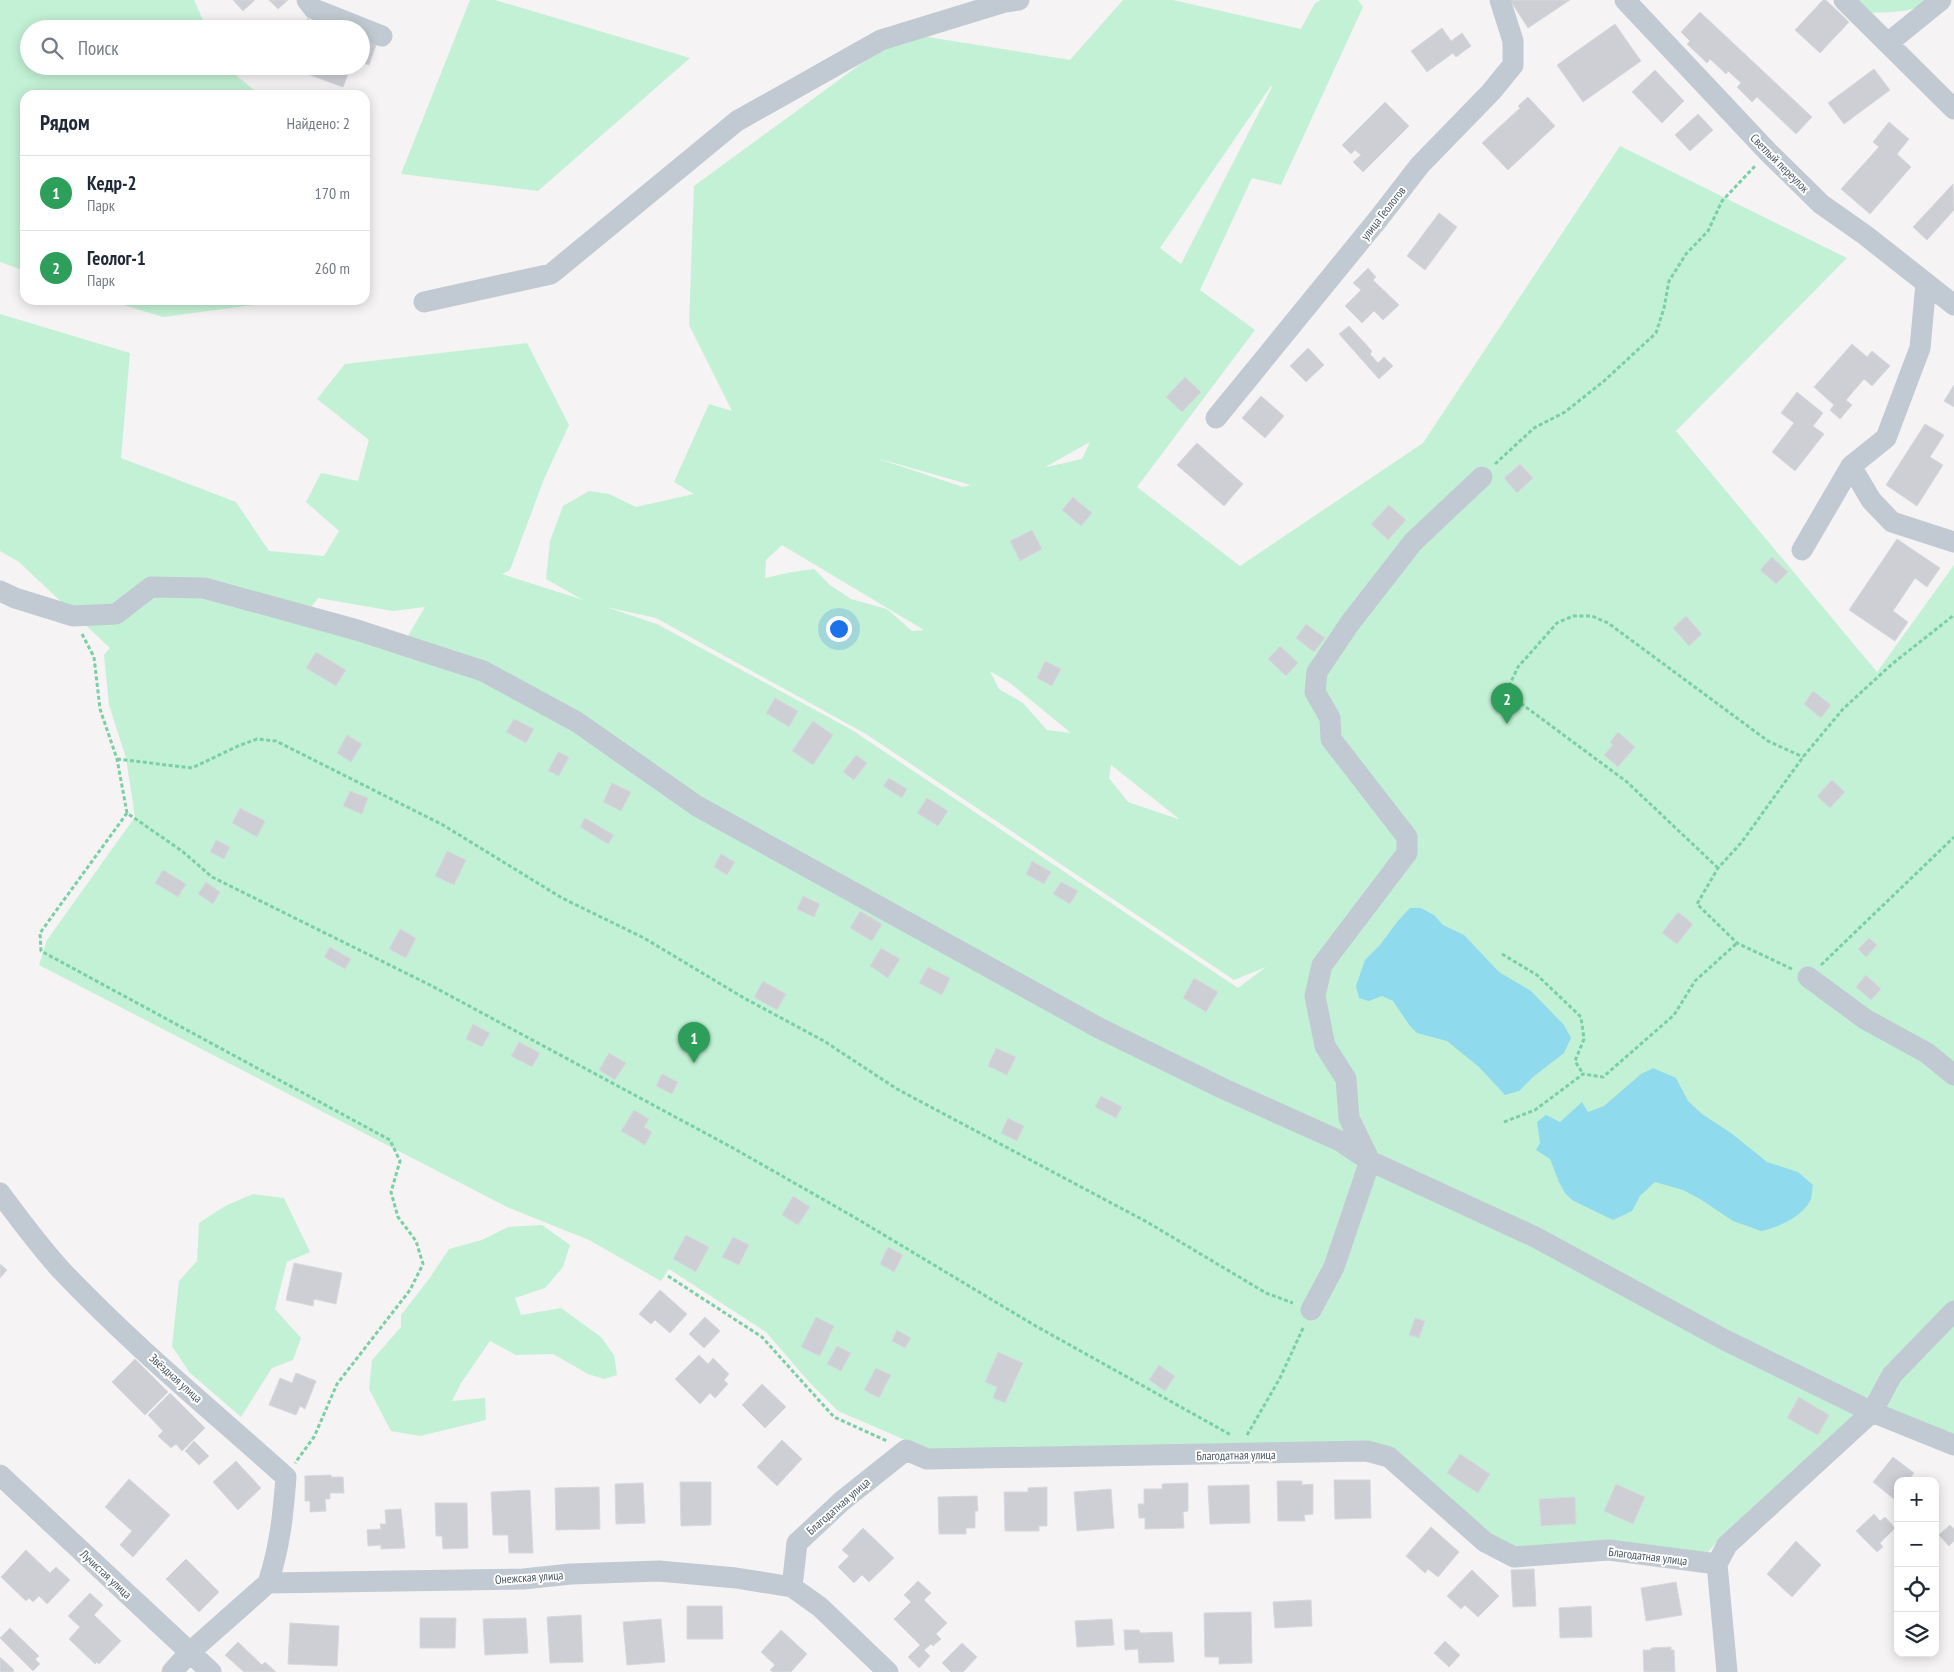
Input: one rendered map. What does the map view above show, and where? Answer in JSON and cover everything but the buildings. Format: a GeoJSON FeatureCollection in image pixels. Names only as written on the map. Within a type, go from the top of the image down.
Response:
{"type":"FeatureCollection","features":[{"type":"Feature","properties":{"kind":"street"},"geometry":{"type":"LineString","coordinates":[[307,0],[314,9],[342,20]]}},
{"type":"Feature","properties":{"kind":"street"},"geometry":{"type":"LineString","coordinates":[[424,302],[552,274],[737,121],[881,40],[1005,2],[1020,0]]}},
{"type":"Feature","properties":{"kind":"street","name":"улица Геологов"},"geometry":{"type":"LineString","coordinates":[[1216,418],[1420,165],[1491,92],[1513,65],[1513,41],[1500,0]]}},
{"type":"Feature","properties":{"kind":"street","name":"Светлый переулок"},"geometry":{"type":"LineString","coordinates":[[1625,0],[1821,204],[1865,235],[1954,305]]}},
{"type":"Feature","properties":{"kind":"street"},"geometry":{"type":"LineString","coordinates":[[1844,0],[1954,109]]}},
{"type":"Feature","properties":{"kind":"street"},"geometry":{"type":"LineString","coordinates":[[1888,43],[1942,0]]}},
{"type":"Feature","properties":{"kind":"street"},"geometry":{"type":"LineString","coordinates":[[370,31],[382,36]]}},
{"type":"Feature","properties":{"kind":"street"},"geometry":{"type":"LineString","coordinates":[[1802,550],[1851,466],[1886,438],[1920,348],[1926,283]]}},
{"type":"Feature","properties":{"kind":"street"},"geometry":{"type":"LineString","coordinates":[[1851,466],[1871,500],[1892,522],[1954,542]]}},
{"type":"Feature","properties":{"kind":"street"},"geometry":{"type":"LineString","coordinates":[[1311,1310],[1334,1267],[1370,1162],[1349,1118],[1346,1079],[1325,1046],[1315,996],[1322,964],[1407,853],[1406,837],[1331,739],[1330,718],[1315,692],[1318,672],[1350,623],[1413,542],[1482,477]]}},
{"type":"Feature","properties":{"kind":"street"},"geometry":{"type":"LineString","coordinates":[[0,591],[15,598],[73,616],[116,614],[151,587],[204,588],[357,630],[483,671],[577,722],[697,806],[1099,1028],[1224,1090],[1340,1141],[1370,1162],[1535,1237],[1725,1340],[1872,1412],[1954,1445]]}},
{"type":"Feature","properties":{"kind":"street"},"geometry":{"type":"LineString","coordinates":[[1808,977],[1866,1019],[1927,1053],[1954,1075]]}},
{"type":"Feature","properties":{"kind":"street","name":"Звёздная улица"},"geometry":{"type":"LineString","coordinates":[[0,1193],[30,1233],[62,1270],[120,1328],[286,1477]]}},
{"type":"Feature","properties":{"kind":"street"},"geometry":{"type":"LineString","coordinates":[[1727,1672],[1717,1564],[1727,1545],[1872,1412],[1892,1375],[1954,1311]]}},
{"type":"Feature","properties":{"kind":"street","name":"Благодатная улица"},"geometry":{"type":"LineString","coordinates":[[792,1587],[797,1543],[842,1501],[906,1450],[927,1459],[1244,1448],[1368,1451],[1389,1457],[1485,1542],[1514,1557],[1609,1550],[1717,1564]]}},
{"type":"Feature","properties":{"kind":"street","name":"Лучистая улица"},"geometry":{"type":"LineString","coordinates":[[0,1475],[211,1672]]}},
{"type":"Feature","properties":{"kind":"street"},"geometry":{"type":"LineString","coordinates":[[172,1672],[190,1652],[268,1584],[278,1553],[283,1523],[286,1477]]}},
{"type":"Feature","properties":{"kind":"street","name":"Онежская улица"},"geometry":{"type":"LineString","coordinates":[[268,1584],[523,1579],[571,1574],[659,1571],[736,1578],[792,1587],[820,1607],[888,1672]]}},
{"type":"Feature","properties":{"kind":"path"},"geometry":{"type":"LineString","coordinates":[[1482,477],[1534,428],[1565,412],[1596,388],[1656,333],[1664,308],[1669,281],[1686,254],[1708,231],[1722,201],[1769,152]]}},
{"type":"Feature","properties":{"kind":"path"},"geometry":{"type":"LineString","coordinates":[[1954,615],[1892,664],[1843,709],[1803,757],[1741,843],[1718,868],[1697,904],[1737,943],[1808,977],[1954,837]]}},
{"type":"Feature","properties":{"kind":"path"},"geometry":{"type":"LineString","coordinates":[[73,616],[94,657],[100,709],[117,759],[127,813],[182,851],[212,878],[432,986],[733,1148],[854,1217],[1244,1448],[1280,1378],[1311,1310],[1266,1293],[1148,1222],[897,1089],[824,1041],[744,998],[644,938],[562,898],[443,825],[276,741],[257,739],[192,768],[117,759]]}},
{"type":"Feature","properties":{"kind":"path"},"geometry":{"type":"LineString","coordinates":[[1718,868],[1627,782],[1511,696],[1508,686],[1518,667],[1557,623],[1574,616],[1592,616],[1608,623],[1768,741],[1803,757]]}},
{"type":"Feature","properties":{"kind":"path"},"geometry":{"type":"LineString","coordinates":[[127,813],[40,933],[41,951],[390,1140],[400,1161],[391,1192],[398,1217],[416,1241],[423,1264],[410,1290],[337,1384],[314,1437],[286,1477]]}},
{"type":"Feature","properties":{"kind":"path"},"geometry":{"type":"LineString","coordinates":[[1504,1122],[1535,1110],[1582,1074],[1603,1077],[1674,1016],[1695,981],[1737,943]]}},
{"type":"Feature","properties":{"kind":"path"},"geometry":{"type":"LineString","coordinates":[[1502,954],[1537,975],[1581,1017],[1584,1039],[1575,1060],[1582,1074]]}},
{"type":"Feature","properties":{"kind":"path"},"geometry":{"type":"LineString","coordinates":[[668,1276],[762,1337],[834,1416],[906,1450]]}},
{"type":"Feature","properties":{"kind":"green space"},"geometry":{"type":"Polygon","coordinates":[[[0,0],[194,0],[203,20],[20,20],[20,75],[236,75],[254,90],[20,90],[20,269],[0,262],[0,0]]]}},
{"type":"Feature","properties":{"kind":"green space"},"geometry":{"type":"Polygon","coordinates":[[[470,0],[495,0],[690,58],[538,191],[401,174],[470,0]]]}},
{"type":"Feature","properties":{"kind":"green space"},"geometry":{"type":"Polygon","coordinates":[[[1123,0],[1173,0],[1301,29],[1315,3],[1321,0],[1358,0],[1363,7],[1281,185],[1252,178],[1200,290],[1255,330],[1137,487],[1240,566],[1423,443],[1620,146],[1847,258],[1676,431],[1877,672],[1954,565],[1954,1440],[1871,1407],[1537,1233],[1372,1157],[1343,1137],[1226,1085],[1101,1023],[700,802],[580,718],[485,666],[406,639],[425,607],[393,611],[318,598],[301,620],[481,676],[574,726],[695,810],[1097,1032],[1222,1094],[1338,1144],[1369,1166],[1533,1241],[1721,1346],[1859,1412],[1854,1421],[1719,1540],[1705,1555],[1610,1541],[1515,1549],[1489,1536],[1392,1452],[1366,1444],[1244,1449],[931,1451],[838,1411],[810,1383],[766,1332],[669,1269],[661,1281],[589,1240],[507,1207],[39,965],[47,940],[135,817],[126,758],[109,705],[104,655],[110,648],[19,562],[0,551],[0,314],[130,353],[121,458],[236,502],[269,551],[324,556],[339,531],[306,502],[321,473],[358,481],[369,440],[317,399],[345,364],[527,343],[569,425],[544,479],[510,570],[502,574],[583,600],[546,579],[550,541],[563,506],[589,491],[609,494],[636,507],[694,494],[674,482],[709,404],[732,411],[689,325],[694,186],[903,33],[1070,60],[1123,0]],[[1271,86],[1160,248],[1181,264],[1271,86]],[[1090,442],[1047,466],[1082,459],[1090,442]],[[873,457],[963,487],[971,485],[873,457]],[[782,545],[766,560],[765,578],[814,569],[830,585],[851,599],[887,609],[912,631],[924,630],[782,545]],[[606,607],[657,624],[852,730],[1238,988],[1266,967],[1234,980],[866,734],[656,618],[606,607]],[[990,671],[999,689],[1023,703],[1047,730],[1071,733],[1010,683],[990,671]],[[1111,765],[1109,778],[1128,802],[1178,819],[1111,765]]]}},
{"type":"Feature","properties":{"kind":"green space"},"geometry":{"type":"Polygon","coordinates":[[[1855,0],[1928,0],[1922,5],[1905,10],[1858,13],[1855,0]]]}},
{"type":"Feature","properties":{"kind":"green space"},"geometry":{"type":"Polygon","coordinates":[[[123,305],[255,305],[163,317],[123,305]]]}},
{"type":"Feature","properties":{"kind":"green space"},"geometry":{"type":"Polygon","coordinates":[[[253,1194],[284,1198],[310,1252],[287,1262],[275,1309],[301,1338],[293,1360],[272,1368],[241,1417],[189,1372],[172,1346],[179,1281],[197,1261],[199,1223],[225,1206],[253,1194]]]}},
{"type":"Feature","properties":{"kind":"green space"},"geometry":{"type":"Polygon","coordinates":[[[542,1225],[570,1245],[563,1267],[545,1288],[515,1298],[521,1315],[561,1308],[601,1337],[614,1355],[617,1375],[604,1379],[588,1374],[553,1354],[516,1355],[490,1341],[461,1383],[452,1401],[485,1398],[486,1420],[420,1436],[391,1431],[369,1389],[372,1360],[401,1327],[401,1315],[449,1249],[482,1240],[508,1227],[542,1225]]]}},
{"type":"Feature","properties":{"kind":"water"},"geometry":{"type":"Polygon","coordinates":[[[1410,908],[1421,908],[1434,915],[1443,925],[1464,935],[1499,972],[1531,991],[1564,1025],[1571,1038],[1564,1053],[1533,1077],[1519,1091],[1505,1095],[1479,1067],[1447,1041],[1417,1033],[1393,1001],[1382,996],[1369,1001],[1359,998],[1356,986],[1365,960],[1380,945],[1410,908]]]}},
{"type":"Feature","properties":{"kind":"water"},"geometry":{"type":"Polygon","coordinates":[[[1653,1068],[1676,1078],[1688,1101],[1702,1114],[1731,1133],[1767,1162],[1798,1172],[1813,1185],[1811,1199],[1806,1207],[1788,1221],[1761,1231],[1733,1221],[1683,1190],[1655,1182],[1640,1196],[1632,1211],[1613,1220],[1572,1200],[1565,1193],[1559,1182],[1550,1159],[1536,1150],[1540,1143],[1537,1122],[1546,1115],[1560,1122],[1582,1102],[1588,1112],[1604,1106],[1641,1074],[1653,1068]]]}},
{"type":"Feature","properties":{"kind":"place","name":"Геолог-1"},"geometry":{"type":"Point","coordinates":[1507,724]}},
{"type":"Feature","properties":{"kind":"place","name":"Кедр-2"},"geometry":{"type":"Point","coordinates":[694,1063]}}]}
